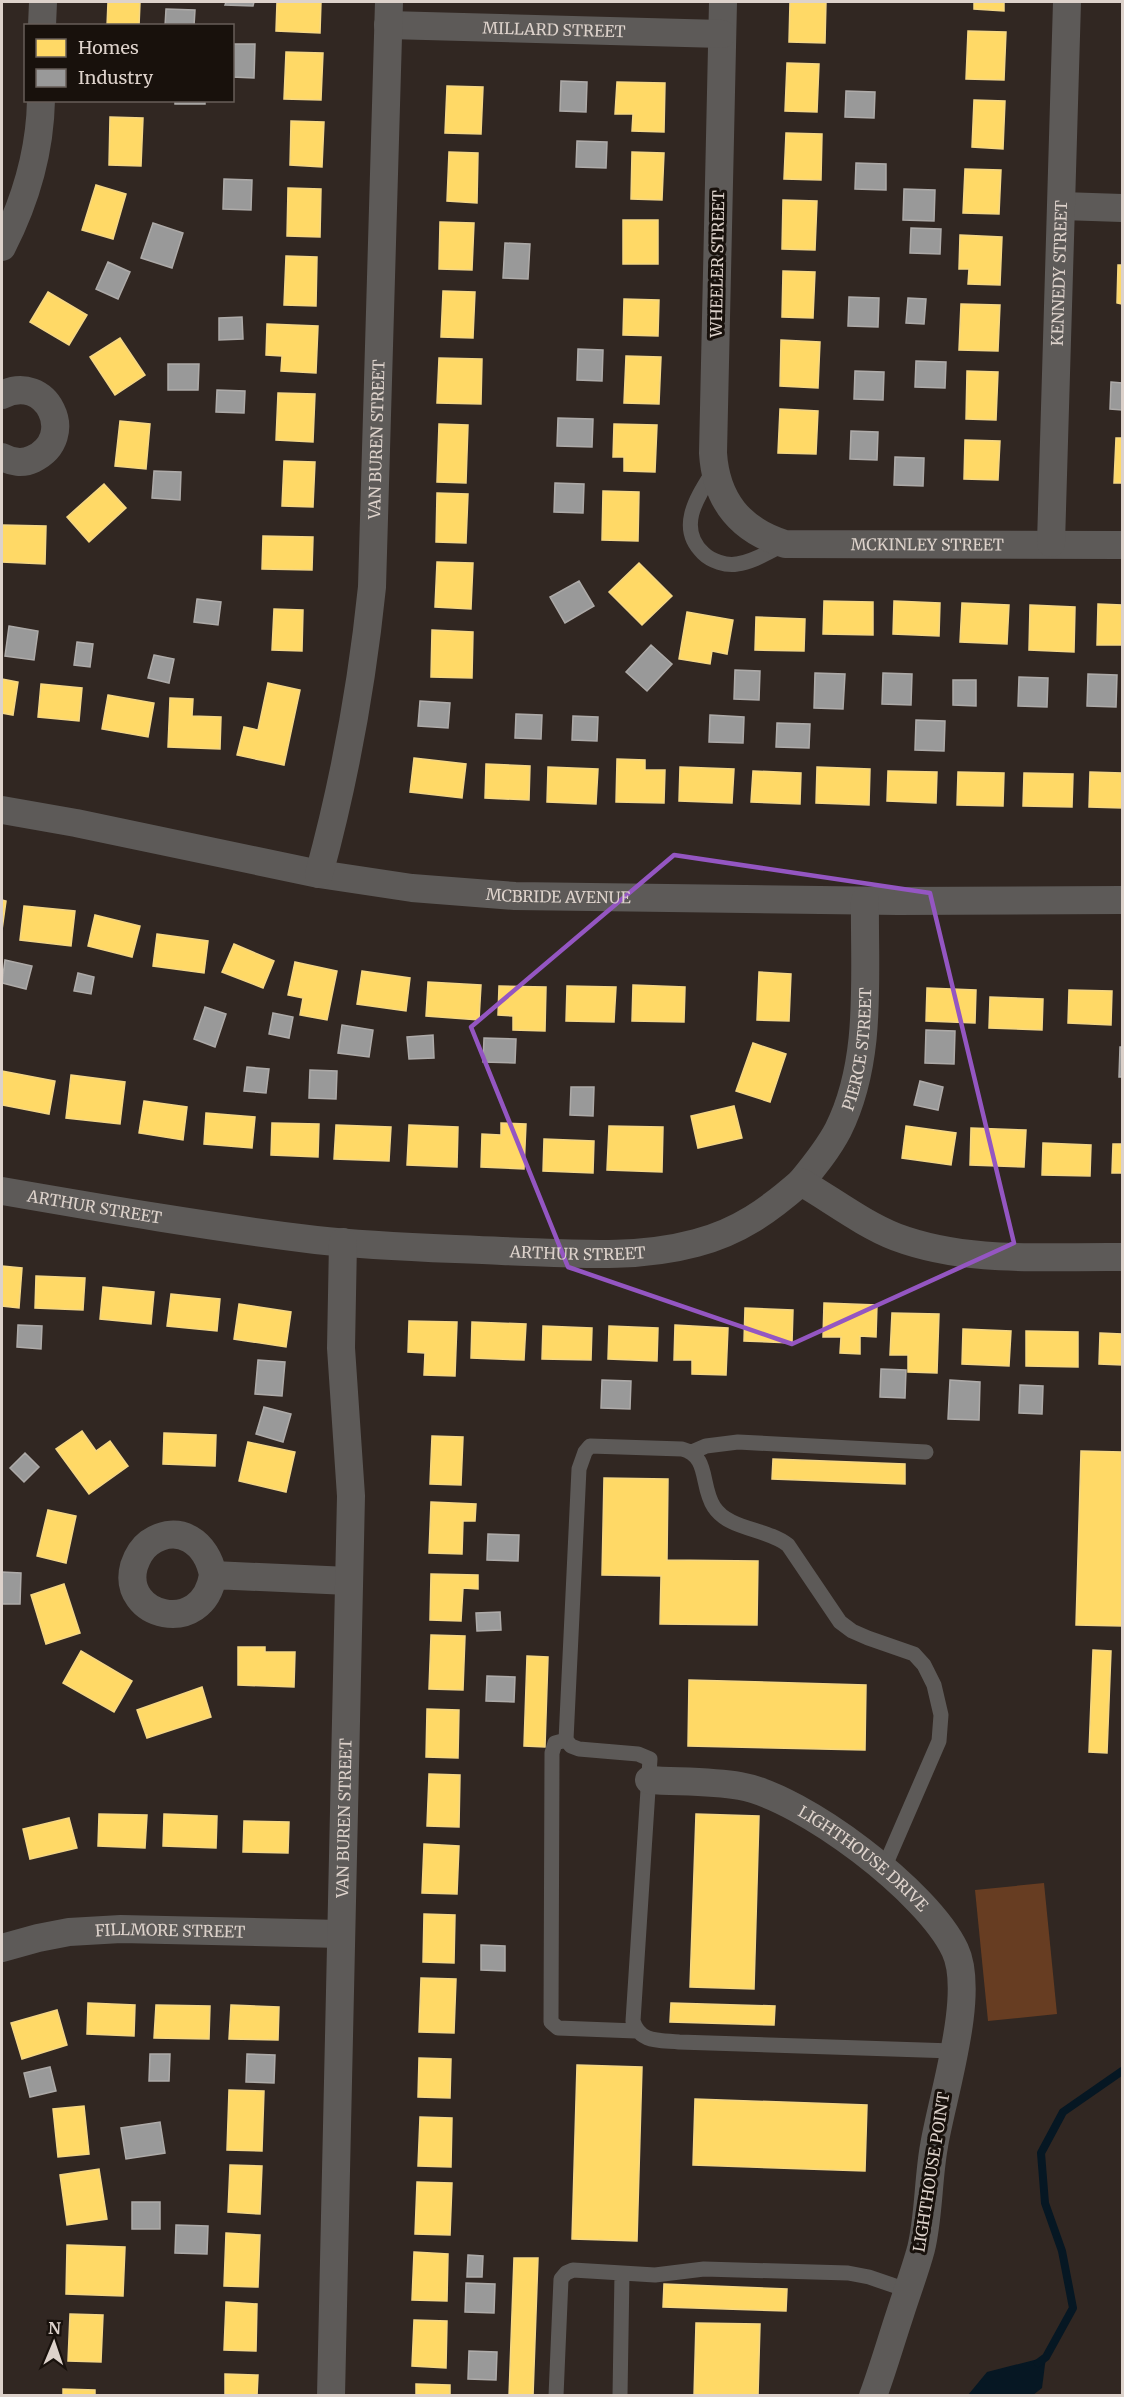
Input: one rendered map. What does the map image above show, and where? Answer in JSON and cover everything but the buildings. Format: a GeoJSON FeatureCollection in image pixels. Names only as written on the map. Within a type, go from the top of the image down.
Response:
{"type":"FeatureCollection","features":[{"type":"Feature","properties":{"kind":"street"},"geometry":{"type":"LineString","coordinates":[[42,24],[43,2]]}},
{"type":"Feature","properties":{"kind":"street","name":"WHEELER STREET"},"geometry":{"type":"LineString","coordinates":[[723,2],[714,470],[729,506],[740,520]]}},
{"type":"Feature","properties":{"kind":"street","name":"KENNEDY STREET"},"geometry":{"type":"LineString","coordinates":[[1051,543],[1067,2]]}},
{"type":"Feature","properties":{"kind":"street","name":"MILLARD STREET"},"geometry":{"type":"LineString","coordinates":[[389,13],[722,34]]}},
{"type":"Feature","properties":{"kind":"street","name":"VAN BUREN STREET"},"geometry":{"type":"LineString","coordinates":[[319,874],[335,815],[352,735],[365,654],[372,586],[389,13]]}},
{"type":"Feature","properties":{"kind":"street"},"geometry":{"type":"LineString","coordinates":[[2,247],[21,204],[30,175],[41,102]]}},
{"type":"Feature","properties":{"kind":"street"},"geometry":{"type":"LineString","coordinates":[[1062,206],[1122,208]]}},
{"type":"Feature","properties":{"kind":"street"},"geometry":{"type":"LineString","coordinates":[[2,395],[16,390],[39,395],[54,413],[56,425],[49,448],[40,456],[29,461],[18,462],[2,457]]}},
{"type":"Feature","properties":{"kind":"street","name":"MCKINLEY STREET"},"geometry":{"type":"LineString","coordinates":[[740,520],[761,535],[785,544],[1122,545]]}},
{"type":"Feature","properties":{"kind":"street","name":"MCBRIDE AVENUE"},"geometry":{"type":"LineString","coordinates":[[2,810],[319,874],[412,888],[515,896],[865,901],[1122,900]]}},
{"type":"Feature","properties":{"kind":"street","name":"PIERCE STREET"},"geometry":{"type":"LineString","coordinates":[[801,1182],[820,1159],[838,1130],[857,1076],[863,1036],[865,901]]}},
{"type":"Feature","properties":{"kind":"street"},"geometry":{"type":"LineString","coordinates":[[801,1182],[895,1236],[935,1249],[976,1256],[1122,1257]]}},
{"type":"Feature","properties":{"kind":"street","name":"ARTHUR STREET"},"geometry":{"type":"LineString","coordinates":[[2,1191],[317,1240],[388,1246],[608,1255],[654,1252],[699,1243],[741,1226],[768,1211],[801,1182]]}},
{"type":"Feature","properties":{"kind":"street","name":"VAN BUREN STREET"},"geometry":{"type":"LineString","coordinates":[[331,2396],[351,1496],[341,1348],[343,1242]]}},
{"type":"Feature","properties":{"kind":"street"},"geometry":{"type":"LineString","coordinates":[[213,1575],[349,1581]]}},
{"type":"Feature","properties":{"kind":"street","name":"LIGHTHOUSE DRIVE"},"geometry":{"type":"LineString","coordinates":[[649,1780],[740,1786],[776,1797],[819,1819],[884,1868],[934,1920],[955,1950],[960,1968],[962,1990],[953,2051]]}},
{"type":"Feature","properties":{"kind":"street","name":"FILLMORE STREET"},"geometry":{"type":"LineString","coordinates":[[2,1948],[69,1932],[121,1929],[341,1934]]}},
{"type":"Feature","properties":{"kind":"street","name":"LIGHTHOUSE POINT"},"geometry":{"type":"LineString","coordinates":[[873,2396],[921,2248],[933,2146],[953,2051]]}},
{"type":"Feature","properties":{"kind":"lane"},"geometry":{"type":"LineString","coordinates":[[714,470],[696,500],[689,522],[690,536],[697,548],[707,557],[735,565],[750,561],[785,544]]}},
{"type":"Feature","properties":{"kind":"lane"},"geometry":{"type":"LineString","coordinates":[[692,1452],[706,1446],[738,1442],[926,1452]]}},
{"type":"Feature","properties":{"kind":"lane"},"geometry":{"type":"LineString","coordinates":[[636,2031],[633,2021],[650,1759],[638,1754],[579,1749],[571,1746],[566,1740],[579,1469],[585,1452],[590,1446],[682,1449],[692,1452],[698,1458],[713,1506],[725,1518],[779,1538],[788,1545],[840,1622],[868,1638],[914,1654],[924,1665],[934,1684],[941,1715],[939,1741],[884,1868]]}},
{"type":"Feature","properties":{"kind":"lane"},"geometry":{"type":"LineString","coordinates":[[566,1740],[555,1743],[552,1754],[551,2022],[558,2028],[636,2031],[644,2037],[679,2042],[953,2051]]}},
{"type":"Feature","properties":{"kind":"lane"},"geometry":{"type":"LineString","coordinates":[[556,2396],[561,2280],[566,2273],[573,2270],[655,2275],[704,2269],[848,2273],[869,2277],[907,2290]]}},
{"type":"Feature","properties":{"kind":"lane"},"geometry":{"type":"LineString","coordinates":[[620,2396],[622,2273]]}},
{"type":"Feature","properties":{"kind":"highlighted area"},"geometry":{"type":"Polygon","coordinates":[[[674,855],[930,893],[1014,1243],[792,1344],[568,1267],[471,1027],[674,855]]]}},
{"type":"Feature","properties":{"kind":"shaded area"},"geometry":{"type":"Polygon","coordinates":[[[1044,1883],[1057,2014],[988,2021],[975,1890],[1044,1883]]]}},
{"type":"Feature","properties":{"kind":"water"},"geometry":{"type":"Polygon","coordinates":[[[1046,2357],[1042,2388],[1033,2395],[968,2395],[987,2372],[1046,2357]]]}},
{"type":"Feature","properties":{"kind":"waterway"},"geometry":{"type":"LineString","coordinates":[[1038,2363],[1046,2357],[1073,2308],[1062,2251],[1045,2203],[1041,2153],[1063,2112],[1122,2071]]}}]}
